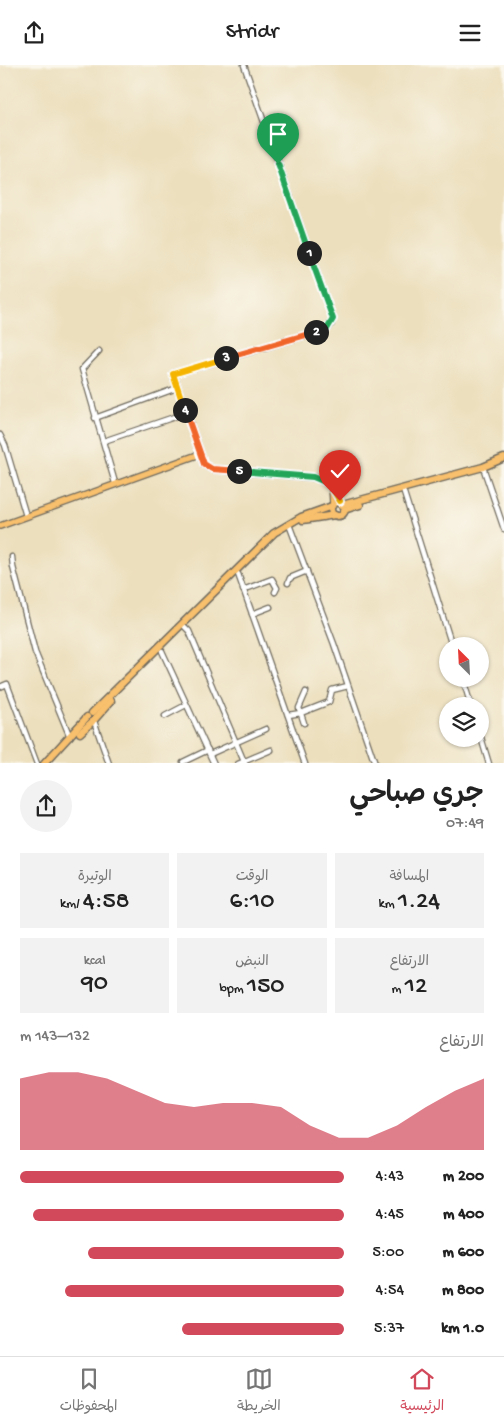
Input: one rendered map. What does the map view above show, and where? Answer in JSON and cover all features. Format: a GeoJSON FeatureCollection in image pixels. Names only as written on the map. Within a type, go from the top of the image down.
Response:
{"type":"FeatureCollection","features":[{"type":"Feature","properties":{"kind":"highway"},"geometry":{"type":"LineString","coordinates":[[343,506],[483,467],[504,458]]}},
{"type":"Feature","properties":{"kind":"highway"},"geometry":{"type":"LineString","coordinates":[[49,763],[274,533],[301,517],[333,505],[343,506],[404,493],[484,470],[504,462]]}},
{"type":"Feature","properties":{"kind":"highway"},"geometry":{"type":"LineString","coordinates":[[333,505],[331,511],[335,515]]}},
{"type":"Feature","properties":{"kind":"highway"},"geometry":{"type":"LineString","coordinates":[[44,763],[162,651],[270,542],[290,527],[308,519],[341,515],[343,506]]}},
{"type":"Feature","properties":{"kind":"main road"},"geometry":{"type":"LineString","coordinates":[[331,324],[327,329],[173,374],[204,464],[212,469],[313,477],[326,480],[343,506]]}},
{"type":"Feature","properties":{"kind":"main road"},"geometry":{"type":"LineString","coordinates":[[0,526],[115,483],[200,454]]}},
{"type":"Feature","properties":{"kind":"main road"},"geometry":{"type":"LineString","coordinates":[[332,487],[333,505]]}},
{"type":"Feature","properties":{"kind":"street"},"geometry":{"type":"LineString","coordinates":[[244,65],[333,319],[331,324]]}},
{"type":"Feature","properties":{"kind":"street"},"geometry":{"type":"LineString","coordinates":[[99,351],[82,369],[115,483]]}},
{"type":"Feature","properties":{"kind":"street"},"geometry":{"type":"LineString","coordinates":[[95,418],[177,388]]}},
{"type":"Feature","properties":{"kind":"street"},"geometry":{"type":"LineString","coordinates":[[104,441],[186,413]]}},
{"type":"Feature","properties":{"kind":"street"},"geometry":{"type":"LineString","coordinates":[[0,435],[5,445],[26,516]]}},
{"type":"Feature","properties":{"kind":"street"},"geometry":{"type":"LineString","coordinates":[[484,470],[504,529]]}},
{"type":"Feature","properties":{"kind":"street"},"geometry":{"type":"LineString","coordinates":[[404,493],[449,637]]}},
{"type":"Feature","properties":{"kind":"street"},"geometry":{"type":"LineString","coordinates":[[290,527],[375,763]]}},
{"type":"Feature","properties":{"kind":"street"},"geometry":{"type":"LineString","coordinates":[[12,557],[35,652],[70,737]]}},
{"type":"Feature","properties":{"kind":"street"},"geometry":{"type":"LineString","coordinates":[[288,583],[290,578],[307,571]]}},
{"type":"Feature","properties":{"kind":"street"},"geometry":{"type":"LineString","coordinates":[[238,574],[305,763]]}},
{"type":"Feature","properties":{"kind":"street"},"geometry":{"type":"LineString","coordinates":[[244,590],[272,579],[277,588],[275,591]]}},
{"type":"Feature","properties":{"kind":"street"},"geometry":{"type":"LineString","coordinates":[[252,614],[270,607]]}},
{"type":"Feature","properties":{"kind":"street"},"geometry":{"type":"LineString","coordinates":[[185,627],[189,631],[244,762]]}},
{"type":"Feature","properties":{"kind":"street"},"geometry":{"type":"LineString","coordinates":[[162,651],[214,763]]}},
{"type":"Feature","properties":{"kind":"street"},"geometry":{"type":"LineString","coordinates":[[0,687],[7,685],[37,763]]}},
{"type":"Feature","properties":{"kind":"street"},"geometry":{"type":"LineString","coordinates":[[288,715],[301,713],[329,701],[332,690],[348,686]]}},
{"type":"Feature","properties":{"kind":"street"},"geometry":{"type":"LineString","coordinates":[[304,723],[299,708],[306,692]]}},
{"type":"Feature","properties":{"kind":"street"},"geometry":{"type":"LineString","coordinates":[[165,716],[186,705]]}},
{"type":"Feature","properties":{"kind":"street"},"geometry":{"type":"LineString","coordinates":[[92,718],[108,763]]}},
{"type":"Feature","properties":{"kind":"street"},"geometry":{"type":"LineString","coordinates":[[183,762],[236,743],[266,729]]}},
{"type":"Feature","properties":{"kind":"street"},"geometry":{"type":"LineString","coordinates":[[484,747],[489,763]]}},
{"type":"Feature","properties":{"kind":"street"},"geometry":{"type":"LineString","coordinates":[[238,763],[271,750]]}},
{"type":"Feature","properties":{"kind":"route"},"geometry":{"type":"LineString","coordinates":[[278,164],[333,319],[331,324],[327,329],[173,374],[204,464],[212,469],[321,478],[331,484],[338,494],[340,501]]}}]}
